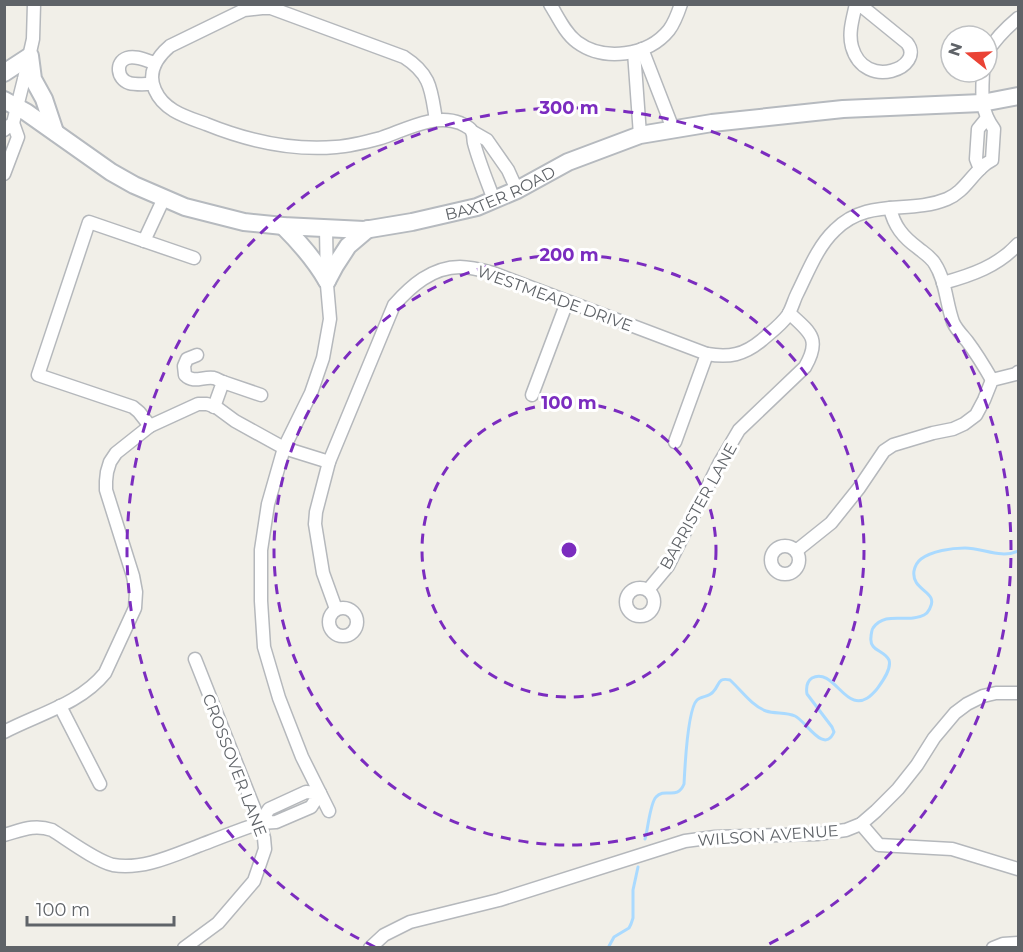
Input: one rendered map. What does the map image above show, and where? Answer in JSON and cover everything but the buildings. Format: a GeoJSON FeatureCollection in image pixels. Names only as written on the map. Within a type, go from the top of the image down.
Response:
{"type":"FeatureCollection","features":[{"type":"Feature","properties":{"kind":"main road"},"geometry":{"type":"LineString","coordinates":[[4,74],[30,56],[33,79],[44,99],[55,132]]}},
{"type":"Feature","properties":{"kind":"main road","name":"BAXTER ROAD"},"geometry":{"type":"LineString","coordinates":[[11,104],[111,172],[184,207],[244,222],[282,226],[368,229],[390,227],[477,207],[517,190],[568,162],[640,135],[712,123],[843,109],[985,111],[1018,96]]}},
{"type":"Feature","properties":{"kind":"main road"},"geometry":{"type":"LineString","coordinates":[[282,226],[316,262],[327,281]]}},
{"type":"Feature","properties":{"kind":"main road"},"geometry":{"type":"LineString","coordinates":[[327,281],[348,246],[368,229]]}},
{"type":"Feature","properties":{"kind":"street"},"geometry":{"type":"LineString","coordinates":[[4,174],[18,137],[9,127],[11,104],[30,56],[34,4]]}},
{"type":"Feature","properties":{"kind":"street"},"geometry":{"type":"LineString","coordinates":[[550,4],[566,31],[576,41],[587,48],[606,54],[638,50],[657,41],[669,30],[681,4]]}},
{"type":"Feature","properties":{"kind":"street"},"geometry":{"type":"LineString","coordinates":[[857,4],[911,48],[909,60],[901,67],[892,72],[881,73],[863,65],[852,47],[851,29],[857,4]]}},
{"type":"Feature","properties":{"kind":"street"},"geometry":{"type":"LineString","coordinates":[[436,120],[431,88],[416,65],[395,54],[271,8],[244,10],[170,46],[155,63],[152,73],[152,84],[156,93],[163,103],[174,111],[228,133],[274,145],[336,147],[357,144],[436,120],[453,121],[470,128],[488,140],[508,170],[517,190]]}},
{"type":"Feature","properties":{"kind":"street"},"geometry":{"type":"LineString","coordinates":[[999,35],[1018,18]]}},
{"type":"Feature","properties":{"kind":"street"},"geometry":{"type":"LineString","coordinates":[[638,50],[674,129]]}},
{"type":"Feature","properties":{"kind":"street"},"geometry":{"type":"LineString","coordinates":[[638,50],[640,135]]}},
{"type":"Feature","properties":{"kind":"street"},"geometry":{"type":"LineString","coordinates":[[152,84],[135,84],[124,81],[119,69],[123,60],[132,57],[155,63]]}},
{"type":"Feature","properties":{"kind":"street","name":"WESTMEADE DRIVE"},"geometry":{"type":"LineString","coordinates":[[336,609],[323,573],[315,524],[316,512],[329,462],[394,304],[408,289],[438,271],[458,266],[474,268],[493,273],[707,354],[722,357],[743,353],[753,348],[777,328],[789,313],[820,249],[834,231],[853,217],[871,210],[927,205],[949,198],[962,190],[980,169],[976,159],[978,129],[985,111],[984,84]]}},
{"type":"Feature","properties":{"kind":"street"},"geometry":{"type":"LineString","coordinates":[[473,132],[474,144],[494,200]]}},
{"type":"Feature","properties":{"kind":"street"},"geometry":{"type":"LineString","coordinates":[[144,241],[164,198]]}},
{"type":"Feature","properties":{"kind":"street"},"geometry":{"type":"LineString","coordinates":[[890,208],[893,220],[905,238],[935,264],[943,283],[954,324],[981,360],[992,380]]}},
{"type":"Feature","properties":{"kind":"street"},"geometry":{"type":"LineString","coordinates":[[150,426],[133,407],[38,375],[88,222],[194,258]]}},
{"type":"Feature","properties":{"kind":"street"},"geometry":{"type":"LineString","coordinates":[[326,228],[330,319],[323,358],[311,393],[284,448],[268,504],[261,550],[261,601],[264,647],[279,699],[302,758],[329,811]]}},
{"type":"Feature","properties":{"kind":"street"},"geometry":{"type":"LineString","coordinates":[[943,283],[970,276],[998,262],[1018,244]]}},
{"type":"Feature","properties":{"kind":"street"},"geometry":{"type":"LineString","coordinates":[[532,395],[567,302]]}},
{"type":"Feature","properties":{"kind":"street","name":"BARRISTER LANE"},"geometry":{"type":"LineString","coordinates":[[648,590],[668,566],[719,464],[740,430],[805,368],[813,349],[813,339],[789,313]]}},
{"type":"Feature","properties":{"kind":"street"},"geometry":{"type":"LineString","coordinates":[[675,442],[707,354]]}},
{"type":"Feature","properties":{"kind":"street"},"geometry":{"type":"LineString","coordinates":[[197,355],[187,359],[184,366],[184,375],[189,379],[214,378],[261,395]]}},
{"type":"Feature","properties":{"kind":"street"},"geometry":{"type":"LineString","coordinates":[[992,380],[1018,372]]}},
{"type":"Feature","properties":{"kind":"street"},"geometry":{"type":"LineString","coordinates":[[796,552],[831,523],[859,488],[884,451],[893,445],[964,424],[976,415],[992,380]]}},
{"type":"Feature","properties":{"kind":"street"},"geometry":{"type":"LineString","coordinates":[[214,407],[223,382]]}},
{"type":"Feature","properties":{"kind":"street"},"geometry":{"type":"LineString","coordinates":[[4,732],[60,706],[98,682],[105,673],[135,608],[136,592],[133,576],[106,490],[110,462],[116,453],[150,426],[198,404],[207,404],[284,448],[329,462]]}},
{"type":"Feature","properties":{"kind":"street","name":"CROSSOVER LANE"},"geometry":{"type":"LineString","coordinates":[[184,948],[218,923],[254,881],[265,849],[260,823],[195,659]]}},
{"type":"Feature","properties":{"kind":"street","name":"WILSON AVENUE"},"geometry":{"type":"LineString","coordinates":[[370,948],[384,935],[410,922],[505,898],[685,841],[715,837],[817,834],[846,830],[861,824],[898,789],[934,738],[955,713],[983,696],[996,693],[1018,693]]}},
{"type":"Feature","properties":{"kind":"street"},"geometry":{"type":"LineString","coordinates":[[60,706],[100,784]]}},
{"type":"Feature","properties":{"kind":"street"},"geometry":{"type":"LineString","coordinates":[[4,835],[35,826],[45,827],[111,865],[145,864],[165,859],[260,823],[269,809],[306,792],[320,793]]}},
{"type":"Feature","properties":{"kind":"street"},"geometry":{"type":"LineString","coordinates":[[861,824],[879,845],[952,849],[1018,869]]}},
{"type":"Feature","properties":{"kind":"street"},"geometry":{"type":"LineString","coordinates":[[993,948],[1003,944],[1018,943]]}},
{"type":"Feature","properties":{"kind":"waterway"},"geometry":{"type":"LineString","coordinates":[[645,839],[656,797],[663,793],[678,792],[684,784],[687,740],[694,706],[697,700],[711,694],[721,681],[730,680],[761,709],[795,716],[820,738],[825,740],[830,738],[834,732],[807,694],[808,683],[812,678],[824,677],[849,698],[858,701],[875,692],[890,664],[887,657],[872,645],[873,628],[878,623],[891,618],[918,617],[926,614],[930,608],[931,598],[914,578],[915,567],[920,560],[936,552],[954,549],[972,548],[1005,554],[1018,551]]}},
{"type":"Feature","properties":{"kind":"waterway"},"geometry":{"type":"LineString","coordinates":[[608,948],[614,937],[629,928],[631,924],[633,890],[638,867]]}}]}
